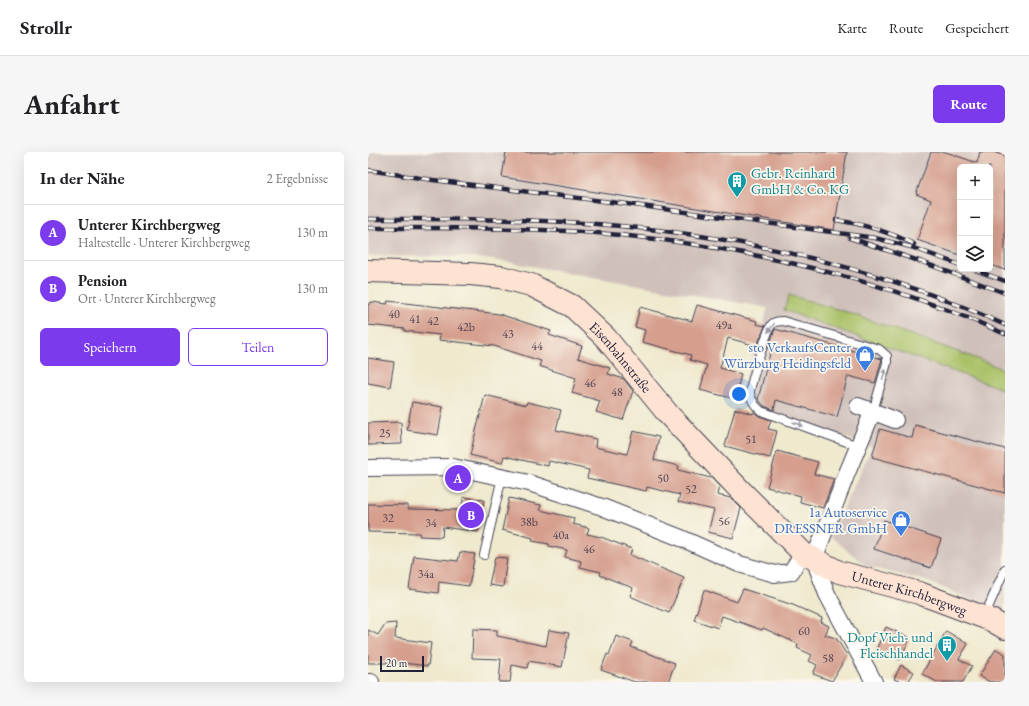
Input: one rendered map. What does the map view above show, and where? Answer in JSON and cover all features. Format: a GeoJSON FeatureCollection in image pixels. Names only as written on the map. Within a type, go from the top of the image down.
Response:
{"type":"FeatureCollection","features":[{"type":"Feature","properties":{"kind":"street","name":"Eisenbahnstraße"},"geometry":{"type":"LineString","coordinates":[[368,271],[470,274],[501,277],[531,285],[572,306],[606,338],[668,414],[735,486],[808,556],[874,682]]}},
{"type":"Feature","properties":{"kind":"street"},"geometry":{"type":"LineString","coordinates":[[368,468],[452,467],[529,483],[602,507],[682,538],[738,564],[775,574],[791,572],[808,556],[858,446],[866,409],[895,420]]}},
{"type":"Feature","properties":{"kind":"street","name":"Unterer Kirchbergweg"},"geometry":{"type":"LineString","coordinates":[[808,556],[839,572],[919,593],[984,618],[1005,628]]}},
{"type":"Feature","properties":{"kind":"lane"},"geometry":{"type":"LineString","coordinates":[[858,446],[761,411],[752,402],[750,392],[767,334],[772,324],[777,321],[784,321],[879,349],[886,356],[887,363],[866,409]]}},
{"type":"Feature","properties":{"kind":"lane"},"geometry":{"type":"LineString","coordinates":[[484,555],[502,477]]}},
{"type":"Feature","properties":{"kind":"lane"},"geometry":{"type":"LineString","coordinates":[[984,618],[1005,569]]}},
{"type":"Feature","properties":{"kind":"shaded area"},"geometry":{"type":"Polygon","coordinates":[[[368,152],[1005,152],[1005,616],[994,609],[926,581],[866,566],[830,536],[872,447],[738,402],[768,308],[508,262],[471,257],[368,256],[368,152]]]}},
{"type":"Feature","properties":{"kind":"green space"},"geometry":{"type":"Polygon","coordinates":[[[789,295],[850,313],[1005,370],[1005,390],[784,310],[789,295]]]}},
{"type":"Feature","properties":{"kind":"building","name":"Gebr. Reinhard GmbH & Co. KG"},"geometry":{"type":"Polygon","coordinates":[[[506,152],[847,152],[834,230],[502,177],[506,152]]]}},
{"type":"Feature","properties":{"kind":"building"},"geometry":{"type":"Polygon","coordinates":[[[931,152],[946,152],[977,163],[980,152],[993,152],[1005,156],[1005,270],[993,266],[993,164],[957,164],[957,254],[917,240],[931,200],[916,194],[931,152]]]}},
{"type":"Feature","properties":{"kind":"building"},"geometry":{"type":"Polygon","coordinates":[[[388,301],[499,314],[551,331],[549,335],[582,346],[578,358],[610,368],[608,374],[624,379],[633,391],[623,420],[596,412],[600,401],[572,393],[576,378],[539,366],[541,361],[494,346],[439,340],[440,335],[368,325],[368,304],[371,302],[387,304],[388,301]]]}},
{"type":"Feature","properties":{"kind":"building"},"geometry":{"type":"Polygon","coordinates":[[[697,305],[757,321],[756,324],[765,326],[757,346],[728,338],[720,368],[741,374],[735,399],[700,390],[707,365],[690,360],[691,355],[642,342],[645,330],[635,327],[640,307],[692,321],[697,305]]]}},
{"type":"Feature","properties":{"kind":"building"},"geometry":{"type":"Polygon","coordinates":[[[775,329],[882,359],[875,383],[848,376],[837,417],[776,400],[774,410],[764,406],[758,399],[771,350],[768,349],[775,329]]]}},
{"type":"Feature","properties":{"kind":"building"},"geometry":{"type":"Polygon","coordinates":[[[368,358],[394,362],[390,387],[368,383],[368,358]]]}},
{"type":"Feature","properties":{"kind":"building"},"geometry":{"type":"Polygon","coordinates":[[[485,395],[526,405],[527,402],[561,410],[556,430],[596,439],[595,447],[627,454],[633,431],[659,437],[654,460],[679,466],[678,470],[711,478],[719,486],[717,495],[731,498],[741,508],[733,538],[708,532],[714,510],[678,502],[680,495],[647,487],[646,491],[587,478],[589,470],[549,461],[548,466],[504,456],[502,463],[470,455],[485,395]]]}},
{"type":"Feature","properties":{"kind":"building"},"geometry":{"type":"Polygon","coordinates":[[[412,402],[443,407],[438,435],[407,430],[412,402]]]}},
{"type":"Feature","properties":{"kind":"building"},"geometry":{"type":"Polygon","coordinates":[[[735,409],[753,414],[754,412],[759,416],[771,420],[768,429],[777,431],[770,458],[725,446],[735,409]]]}},
{"type":"Feature","properties":{"kind":"building"},"geometry":{"type":"Polygon","coordinates":[[[401,422],[402,444],[368,445],[368,423],[401,422]]]}},
{"type":"Feature","properties":{"kind":"building"},"geometry":{"type":"Polygon","coordinates":[[[915,425],[1005,449],[1005,493],[872,457],[880,429],[912,438],[915,425]]]}},
{"type":"Feature","properties":{"kind":"building"},"geometry":{"type":"Polygon","coordinates":[[[777,451],[818,462],[814,474],[834,479],[823,508],[800,502],[801,496],[767,487],[777,451]]]}},
{"type":"Feature","properties":{"kind":"building"},"geometry":{"type":"Polygon","coordinates":[[[464,497],[484,500],[478,532],[443,527],[442,537],[419,536],[420,533],[368,532],[368,504],[408,505],[408,509],[461,510],[464,497]]]}},
{"type":"Feature","properties":{"kind":"building"},"geometry":{"type":"Polygon","coordinates":[[[509,498],[541,505],[540,510],[574,518],[573,524],[589,528],[587,534],[601,537],[632,549],[630,555],[684,578],[669,613],[630,596],[633,588],[600,575],[601,572],[580,567],[581,561],[565,557],[567,550],[549,546],[549,544],[532,541],[533,538],[502,530],[509,498]]]}},
{"type":"Feature","properties":{"kind":"building"},"geometry":{"type":"Polygon","coordinates":[[[884,520],[941,539],[931,568],[874,549],[884,520]]]}},
{"type":"Feature","properties":{"kind":"building"},"geometry":{"type":"Polygon","coordinates":[[[460,552],[475,554],[469,586],[439,582],[438,593],[409,589],[414,556],[458,561],[460,552]]]}},
{"type":"Feature","properties":{"kind":"building"},"geometry":{"type":"Polygon","coordinates":[[[495,557],[507,558],[503,587],[489,585],[495,557]]]}},
{"type":"Feature","properties":{"kind":"building"},"geometry":{"type":"Polygon","coordinates":[[[743,589],[793,605],[822,618],[821,622],[829,626],[825,635],[836,638],[847,655],[832,681],[813,674],[817,665],[809,661],[812,655],[797,648],[798,644],[763,628],[762,630],[722,616],[718,628],[694,620],[704,590],[737,602],[743,589]]]}},
{"type":"Feature","properties":{"kind":"building"},"geometry":{"type":"Polygon","coordinates":[[[396,623],[395,638],[431,643],[428,666],[393,663],[387,661],[387,663],[368,663],[368,630],[378,635],[385,624],[396,623]]]}},
{"type":"Feature","properties":{"kind":"building"},"geometry":{"type":"Polygon","coordinates":[[[886,627],[910,638],[900,660],[876,650],[886,627]]]}},
{"type":"Feature","properties":{"kind":"building"},"geometry":{"type":"Polygon","coordinates":[[[473,629],[497,630],[497,636],[546,646],[549,630],[569,633],[562,667],[529,661],[527,668],[512,665],[510,682],[499,682],[501,659],[472,658],[473,629]]]}},
{"type":"Feature","properties":{"kind":"building","name":"Dopf Vieh- und Fleischhandel"},"geometry":{"type":"Polygon","coordinates":[[[946,631],[968,644],[959,659],[972,666],[963,682],[937,682],[922,674],[946,631]]]}},
{"type":"Feature","properties":{"kind":"building"},"geometry":{"type":"Polygon","coordinates":[[[616,636],[633,642],[631,647],[675,663],[668,682],[635,682],[601,670],[607,654],[609,655],[616,636]]]}},
{"type":"Feature","properties":{"kind":"building"},"geometry":{"type":"Polygon","coordinates":[[[996,649],[1005,654],[1005,682],[990,682],[979,676],[996,649]]]}},
{"type":"Feature","properties":{"kind":"building"},"geometry":{"type":"Polygon","coordinates":[[[901,665],[914,672],[908,682],[901,682],[894,679],[901,665]]]}},
{"type":"Feature","properties":{"kind":"railway"},"geometry":{"type":"LineString","coordinates":[[368,170],[433,180],[627,204],[875,238],[911,247],[957,264]]}},
{"type":"Feature","properties":{"kind":"railway"},"geometry":{"type":"LineString","coordinates":[[368,219],[494,220],[588,223],[669,231],[718,239],[816,259],[865,273],[959,305],[1005,325]]}},
{"type":"Feature","properties":{"kind":"railway"},"geometry":{"type":"LineString","coordinates":[[836,220],[876,229],[914,244]]}},
{"type":"Feature","properties":{"kind":"railway"},"geometry":{"type":"LineString","coordinates":[[368,228],[494,228],[588,232],[718,248],[817,269],[865,282],[960,315],[1005,334]]}},
{"type":"Feature","properties":{"kind":"railway"},"geometry":{"type":"LineString","coordinates":[[850,238],[922,262],[1005,293]]}},
{"type":"Feature","properties":{"kind":"railway"},"geometry":{"type":"LineString","coordinates":[[980,272],[1005,281]]}},
{"type":"Feature","properties":{"kind":"place","name":"Gebr. Reinhard GmbH & Co. KG"},"geometry":{"type":"Point","coordinates":[737,198]}},
{"type":"Feature","properties":{"kind":"place","name":"sto VerkaufsCenter Würzburg Heidingsfeld"},"geometry":{"type":"Point","coordinates":[865,372]}},
{"type":"Feature","properties":{"kind":"place","name":"Unterer Kirchbergweg"},"geometry":{"type":"Point","coordinates":[458,478]}},
{"type":"Feature","properties":{"kind":"place","name":"Pension"},"geometry":{"type":"Point","coordinates":[471,515]}},
{"type":"Feature","properties":{"kind":"place","name":"1a Autoservice DRESSNER GmbH"},"geometry":{"type":"Point","coordinates":[901,537]}},
{"type":"Feature","properties":{"kind":"place","name":"Dopf Vieh- und Fleischhandel"},"geometry":{"type":"Point","coordinates":[947,662]}}]}
